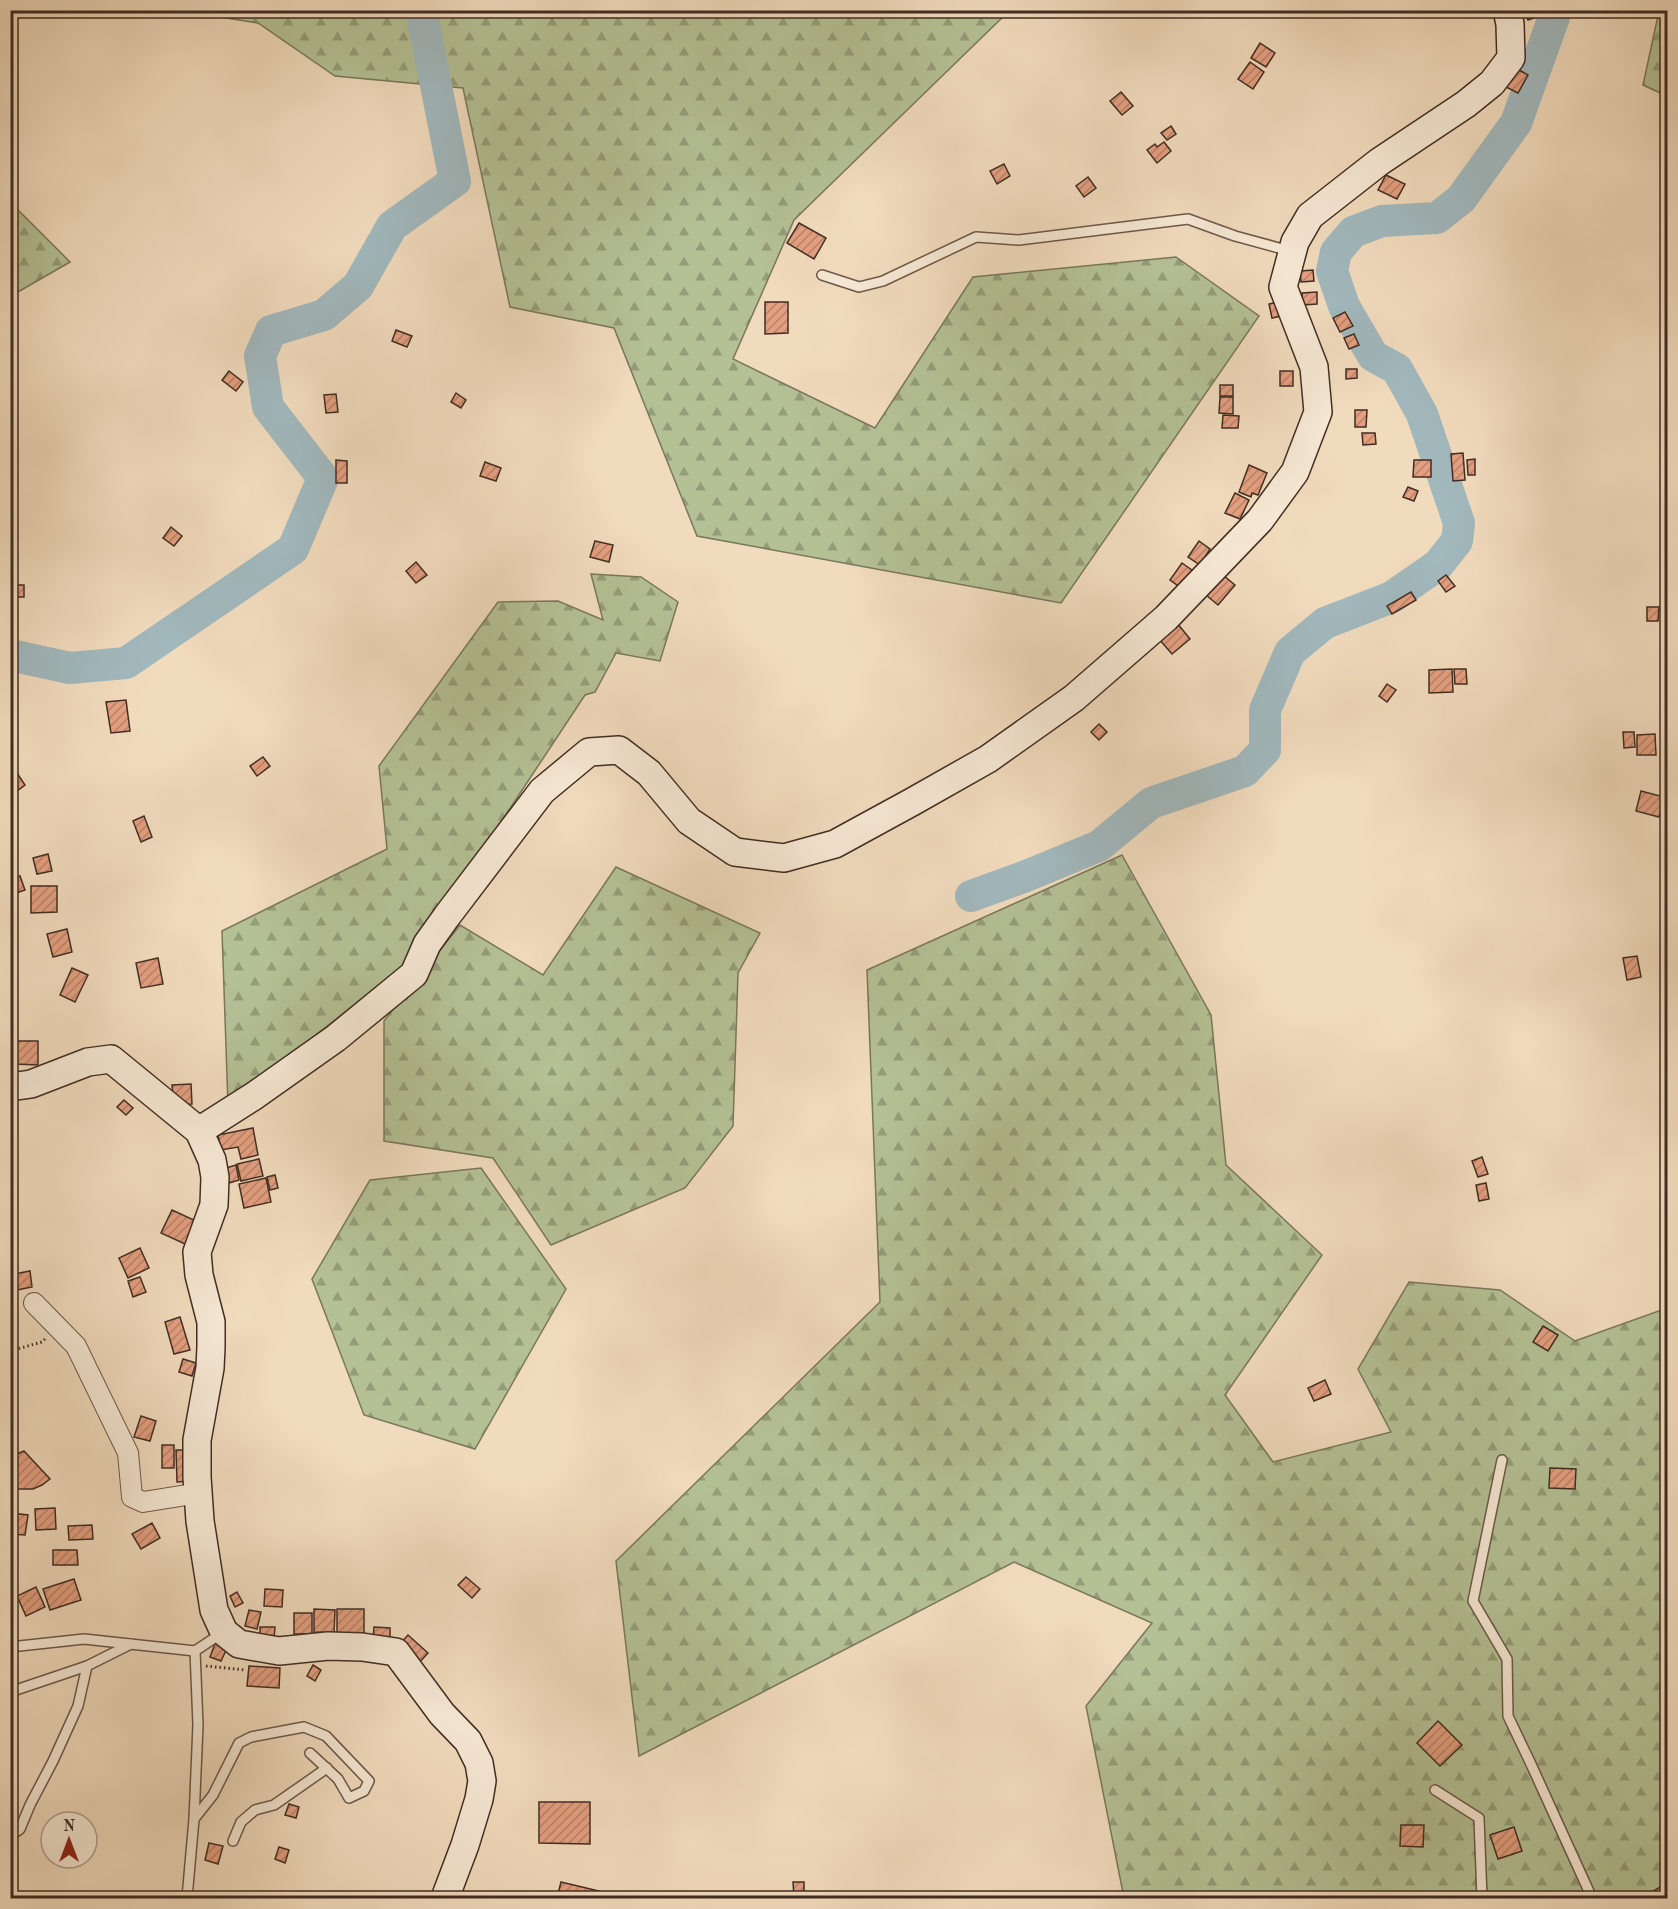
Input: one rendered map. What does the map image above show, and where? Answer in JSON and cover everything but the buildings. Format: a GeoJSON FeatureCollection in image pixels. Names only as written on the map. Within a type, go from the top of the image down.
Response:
{"type":"FeatureCollection","features":[{"type":"Feature","properties":{"kind":"street"},"geometry":{"type":"LineString","coordinates":[[199,1131],[254,1096],[336,1038],[414,974],[428,944],[441,925],[542,791],[589,752],[620,750],[649,773],[689,821],[735,852],[784,858],[835,844],[912,802],[988,759],[1074,698],[1166,618],[1260,520],[1295,472],[1318,412],[1314,367],[1283,286],[1295,242],[1310,216],[1379,162],[1466,104],[1492,83],[1511,58],[1510,24],[1507,10]]}},
{"type":"Feature","properties":{"kind":"street"},"geometry":{"type":"LineString","coordinates":[[10,1087],[31,1084],[88,1062],[111,1059],[199,1131],[212,1160],[215,1177],[214,1205],[197,1252],[199,1275],[211,1322],[210,1368],[197,1440],[200,1521],[214,1610],[224,1632],[239,1644],[279,1651],[328,1646],[362,1647],[396,1652],[442,1714],[468,1741],[479,1763],[482,1781],[469,1834],[445,1899]]}},
{"type":"Feature","properties":{"kind":"street"},"geometry":{"type":"LineString","coordinates":[[34,1304],[76,1346],[128,1453],[132,1497],[143,1502],[199,1493]]}},
{"type":"Feature","properties":{"kind":"lane"},"geometry":{"type":"LineString","coordinates":[[822,275],[860,287],[883,281],[976,237],[1019,240],[1188,219],[1235,236],[1293,252]]}},
{"type":"Feature","properties":{"kind":"lane"},"geometry":{"type":"LineString","coordinates":[[1502,1460],[1473,1601],[1507,1659],[1508,1716],[1592,1899]]}},
{"type":"Feature","properties":{"kind":"lane"},"geometry":{"type":"LineString","coordinates":[[10,1647],[84,1639],[195,1652],[224,1632]]}},
{"type":"Feature","properties":{"kind":"lane"},"geometry":{"type":"LineString","coordinates":[[10,1692],[87,1666],[131,1644]]}},
{"type":"Feature","properties":{"kind":"lane"},"geometry":{"type":"LineString","coordinates":[[187,1899],[194,1819],[198,1725],[195,1652]]}},
{"type":"Feature","properties":{"kind":"lane"},"geometry":{"type":"LineString","coordinates":[[10,1836],[20,1829],[66,1734],[78,1706],[87,1666]]}},
{"type":"Feature","properties":{"kind":"lane"},"geometry":{"type":"LineString","coordinates":[[194,1819],[213,1796],[239,1743],[251,1737],[304,1727],[326,1736],[369,1781],[364,1791],[349,1798],[338,1779],[310,1753]]}},
{"type":"Feature","properties":{"kind":"lane"},"geometry":{"type":"LineString","coordinates":[[233,1841],[241,1822],[255,1810],[274,1805],[327,1768]]}},
{"type":"Feature","properties":{"kind":"lane"},"geometry":{"type":"LineString","coordinates":[[1436,1790],[1479,1818],[1482,1899]]}},
{"type":"Feature","properties":{"kind":"path"},"geometry":{"type":"LineString","coordinates":[[10,1351],[42,1342],[57,1327]]}},
{"type":"Feature","properties":{"kind":"path"},"geometry":{"type":"LineString","coordinates":[[196,1665],[245,1670]]}},
{"type":"Feature","properties":{"kind":"green space"},"geometry":{"type":"Polygon","coordinates":[[[182,11],[1009,11],[794,220],[733,359],[875,428],[973,277],[1176,257],[1259,316],[1061,603],[697,536],[614,328],[510,307],[463,88],[335,76],[258,23],[182,11]]]}},
{"type":"Feature","properties":{"kind":"green space"},"geometry":{"type":"Polygon","coordinates":[[[1659,11],[1667,11],[1667,96],[1643,85],[1659,11]]]}},
{"type":"Feature","properties":{"kind":"green space"},"geometry":{"type":"Polygon","coordinates":[[[11,203],[70,262],[10,296],[11,203]]]}},
{"type":"Feature","properties":{"kind":"green space"},"geometry":{"type":"Polygon","coordinates":[[[591,574],[641,577],[678,602],[660,661],[616,653],[595,692],[585,695],[409,961],[228,1105],[222,931],[387,849],[379,766],[498,602],[558,601],[603,620],[591,574]]]}},
{"type":"Feature","properties":{"kind":"green space"},"geometry":{"type":"Polygon","coordinates":[[[1122,855],[1211,1015],[1226,1165],[1322,1255],[1225,1395],[1273,1462],[1391,1432],[1358,1369],[1409,1282],[1500,1290],[1575,1341],[1667,1308],[1667,1898],[1124,1898],[1086,1706],[1152,1623],[1014,1562],[639,1756],[616,1561],[880,1302],[867,970],[1122,855]]]}},
{"type":"Feature","properties":{"kind":"green space"},"geometry":{"type":"Polygon","coordinates":[[[616,867],[760,933],[738,973],[733,1126],[685,1188],[551,1245],[493,1158],[384,1141],[384,1021],[460,925],[543,975],[616,867]]]}},
{"type":"Feature","properties":{"kind":"green space"},"geometry":{"type":"Polygon","coordinates":[[[481,1168],[566,1289],[475,1449],[364,1415],[312,1279],[370,1180],[481,1168]]]}},
{"type":"Feature","properties":{"kind":"waterway"},"geometry":{"type":"LineString","coordinates":[[10,655],[70,668],[126,663],[293,549],[323,478],[268,407],[260,356],[271,331],[324,315],[358,286],[392,226],[455,181],[421,10]]}},
{"type":"Feature","properties":{"kind":"waterway"},"geometry":{"type":"LineString","coordinates":[[971,896],[1099,846],[1151,803],[1245,771],[1265,750],[1265,710],[1290,652],[1325,623],[1392,597],[1438,565],[1457,541],[1459,523],[1422,414],[1397,369],[1373,356],[1344,306],[1332,271],[1336,252],[1353,232],[1382,221],[1437,218],[1461,199],[1516,123],[1554,17],[1554,10]]}}]}
